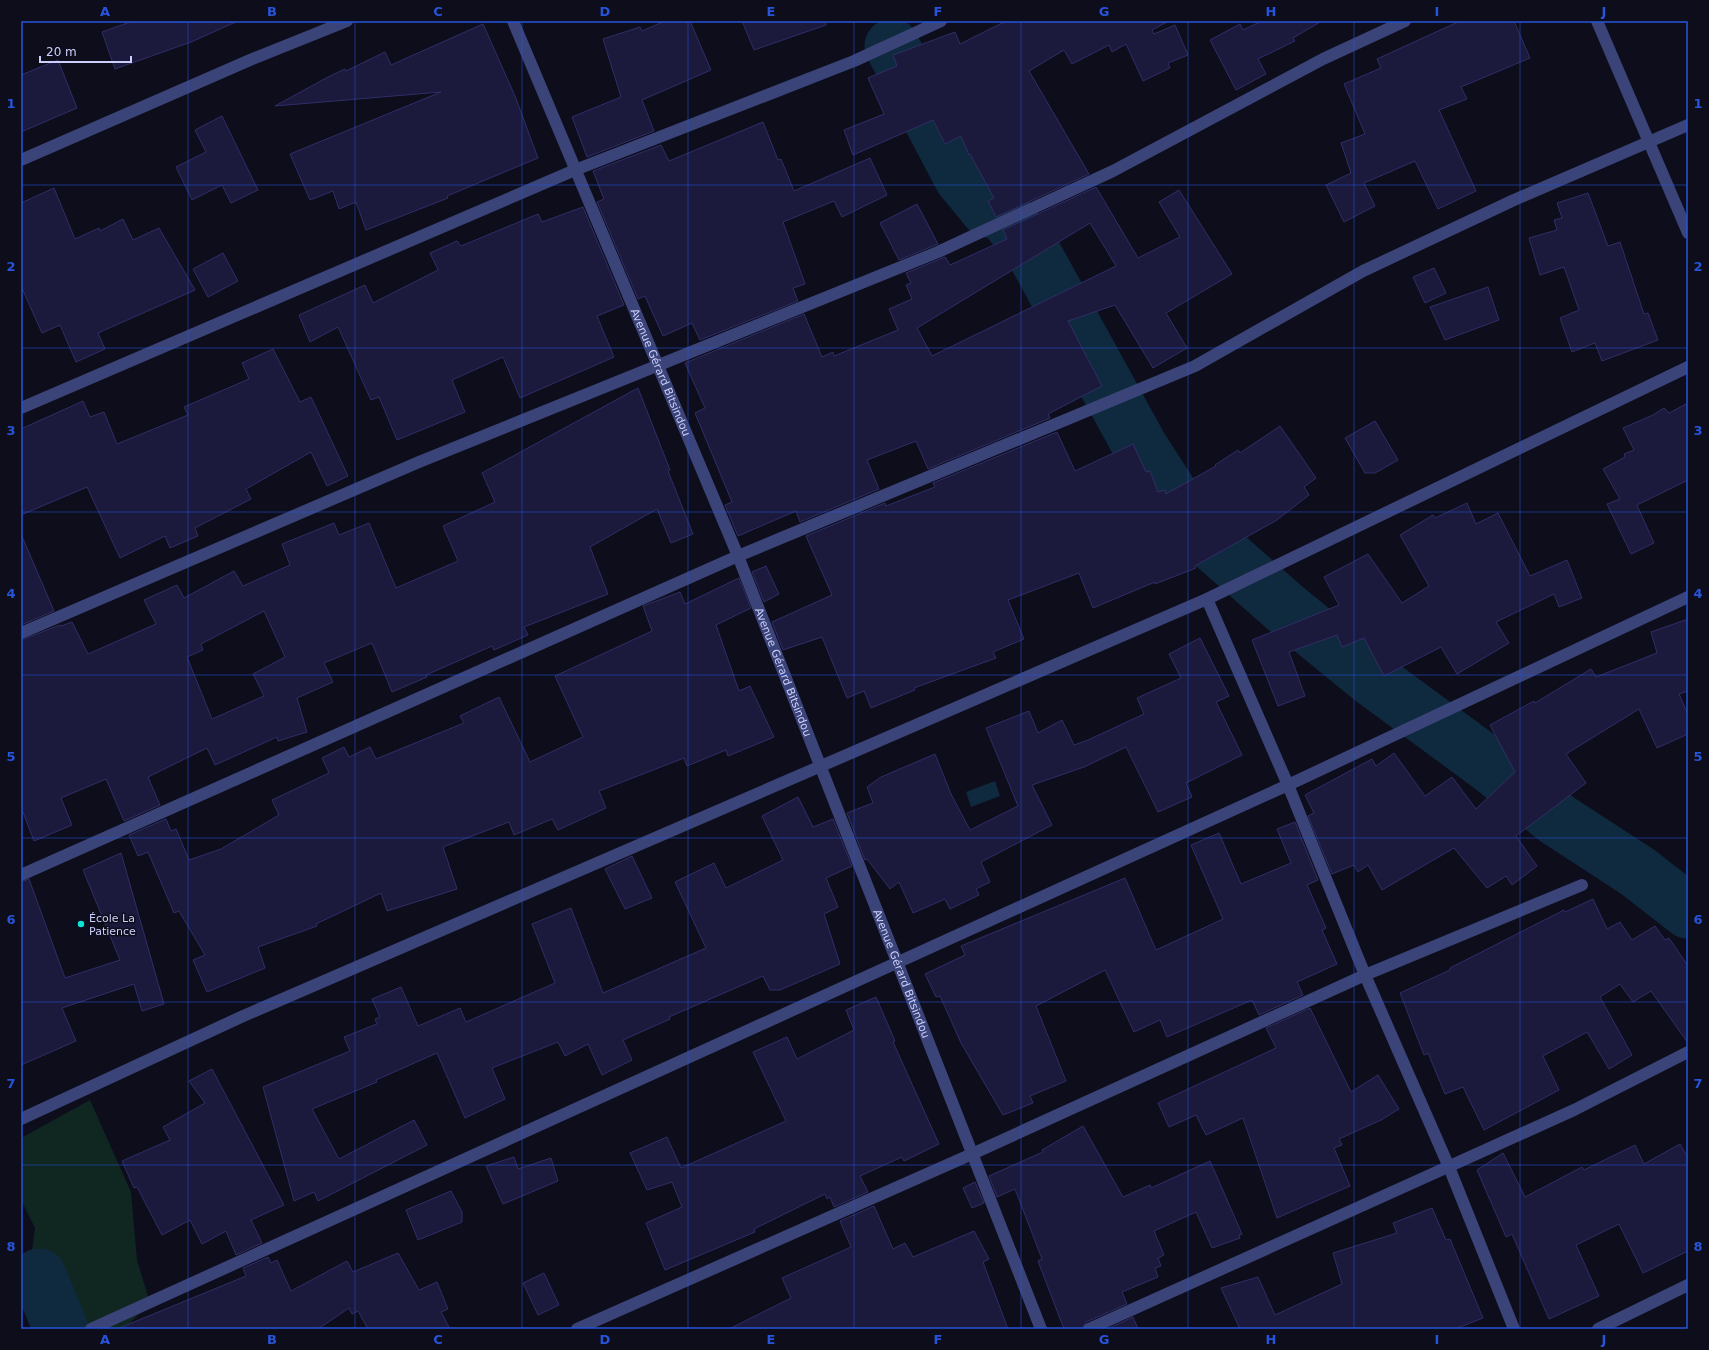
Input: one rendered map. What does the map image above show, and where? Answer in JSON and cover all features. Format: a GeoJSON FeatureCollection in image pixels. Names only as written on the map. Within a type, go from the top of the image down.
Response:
{"type":"FeatureCollection","features":[{"type":"Feature","properties":{"kind":"street"},"geometry":{"type":"LineString","coordinates":[[21,160],[250,60],[347,21]]}},
{"type":"Feature","properties":{"kind":"street","name":"Avenue Gérard Bitsindou"},"geometry":{"type":"LineString","coordinates":[[513,21],[738,556],[1041,1329]]}},
{"type":"Feature","properties":{"kind":"street"},"geometry":{"type":"LineString","coordinates":[[21,408],[575,170],[854,61],[941,21]]}},
{"type":"Feature","properties":{"kind":"street"},"geometry":{"type":"LineString","coordinates":[[21,633],[419,462],[938,252],[1113,171],[1323,59],[1405,21]]}},
{"type":"Feature","properties":{"kind":"street"},"geometry":{"type":"LineString","coordinates":[[1596,21],[1647,142],[1688,233]]}},
{"type":"Feature","properties":{"kind":"street"},"geometry":{"type":"LineString","coordinates":[[21,875],[738,556],[1195,366],[1363,270],[1514,200],[1688,125]]}},
{"type":"Feature","properties":{"kind":"street"},"geometry":{"type":"LineString","coordinates":[[21,1119],[241,1017],[1206,599],[1688,367]]}},
{"type":"Feature","properties":{"kind":"street"},"geometry":{"type":"LineString","coordinates":[[91,1329],[898,964],[1288,785],[1688,597]]}},
{"type":"Feature","properties":{"kind":"street"},"geometry":{"type":"LineString","coordinates":[[1206,599],[1288,785],[1365,975],[1449,1167],[1514,1329]]}},
{"type":"Feature","properties":{"kind":"street"},"geometry":{"type":"LineString","coordinates":[[577,1329],[972,1154],[1365,975],[1582,885]]}},
{"type":"Feature","properties":{"kind":"street"},"geometry":{"type":"LineString","coordinates":[[1089,1329],[1574,1110],[1688,1052]]}},
{"type":"Feature","properties":{"kind":"street"},"geometry":{"type":"LineString","coordinates":[[1598,1329],[1688,1285]]}},
{"type":"Feature","properties":{"kind":"green space"},"geometry":{"type":"Polygon","coordinates":[[[90,1100],[131,1192],[137,1260],[150,1303],[124,1329],[43,1329],[43,1322],[62,1300],[29,1272],[35,1228],[21,1200],[21,1138],[90,1100]]]}},
{"type":"Feature","properties":{"kind":"water"},"geometry":{"type":"Polygon","coordinates":[[[995,781],[1000,796],[971,807],[966,792],[995,781]]]}},
{"type":"Feature","properties":{"kind":"building"},"geometry":{"type":"Polygon","coordinates":[[[133,21],[238,21],[191,42],[115,69],[102,32],[133,21]]]}},
{"type":"Feature","properties":{"kind":"building"},"geometry":{"type":"Polygon","coordinates":[[[665,21],[690,21],[711,70],[642,100],[654,131],[587,157],[572,117],[621,97],[603,39],[640,27],[642,31],[665,21]]]}},
{"type":"Feature","properties":{"kind":"building"},"geometry":{"type":"Polygon","coordinates":[[[742,21],[825,21],[826,25],[754,50],[742,21]]]}},
{"type":"Feature","properties":{"kind":"building"},"geometry":{"type":"Polygon","coordinates":[[[1006,21],[1169,21],[1152,30],[1154,34],[1175,25],[1188,55],[1168,63],[1170,68],[1143,81],[1126,44],[1112,52],[1109,45],[1072,64],[1064,50],[1029,71],[1089,174],[996,217],[988,201],[994,198],[970,154],[969,155],[961,136],[945,144],[933,120],[853,155],[844,130],[884,114],[868,78],[897,66],[893,55],[955,32],[960,44],[1006,21]]]}},
{"type":"Feature","properties":{"kind":"building"},"geometry":{"type":"Polygon","coordinates":[[[1262,21],[1322,21],[1293,38],[1295,41],[1258,59],[1266,74],[1236,90],[1210,40],[1240,24],[1243,30],[1262,21]]]}},
{"type":"Feature","properties":{"kind":"building"},"geometry":{"type":"Polygon","coordinates":[[[1460,21],[1514,21],[1530,58],[1461,87],[1467,99],[1439,110],[1476,191],[1438,209],[1415,161],[1364,183],[1375,206],[1344,222],[1326,185],[1351,173],[1341,143],[1365,134],[1344,84],[1381,68],[1377,59],[1460,21]]]}},
{"type":"Feature","properties":{"kind":"building"},"geometry":{"type":"Polygon","coordinates":[[[483,24],[515,96],[538,158],[447,196],[448,198],[366,230],[356,202],[339,209],[333,191],[310,200],[290,154],[441,92],[275,106],[328,77],[345,69],[346,71],[385,52],[391,65],[483,24]]]}},
{"type":"Feature","properties":{"kind":"building"},"geometry":{"type":"Polygon","coordinates":[[[58,60],[77,108],[21,132],[21,75],[58,60]]]}},
{"type":"Feature","properties":{"kind":"building"},"geometry":{"type":"Polygon","coordinates":[[[222,116],[258,190],[231,203],[222,185],[192,200],[176,167],[206,152],[195,130],[222,116]]]}},
{"type":"Feature","properties":{"kind":"building"},"geometry":{"type":"Polygon","coordinates":[[[763,122],[778,160],[781,159],[794,191],[870,158],[887,195],[842,217],[834,201],[783,222],[805,284],[793,288],[798,301],[700,340],[692,323],[663,336],[645,296],[638,299],[597,202],[604,199],[593,171],[661,145],[669,161],[763,122]]]}},
{"type":"Feature","properties":{"kind":"building"},"geometry":{"type":"Polygon","coordinates":[[[1096,187],[1138,258],[1180,237],[1159,202],[1179,190],[1232,274],[1166,313],[1187,348],[1153,368],[1115,305],[1068,321],[1102,386],[1048,414],[1050,418],[928,469],[916,441],[867,460],[879,489],[800,522],[796,511],[738,536],[725,505],[732,502],[695,413],[705,408],[685,363],[804,314],[822,357],[833,352],[834,356],[898,330],[889,309],[912,299],[906,285],[911,283],[906,273],[945,257],[950,265],[1007,239],[1003,230],[1096,187]],[[1090,223],[917,328],[932,356],[1116,266],[1090,223]]]}},
{"type":"Feature","properties":{"kind":"building"},"geometry":{"type":"Polygon","coordinates":[[[54,188],[75,239],[99,228],[100,231],[123,219],[133,240],[159,228],[195,290],[98,333],[105,349],[76,362],[60,325],[42,333],[21,286],[21,203],[54,188]]]}},
{"type":"Feature","properties":{"kind":"building"},"geometry":{"type":"Polygon","coordinates":[[[1588,193],[1608,246],[1620,242],[1644,314],[1648,313],[1658,340],[1602,361],[1595,343],[1572,352],[1560,318],[1579,310],[1564,267],[1540,275],[1529,238],[1557,230],[1554,220],[1562,218],[1557,203],[1588,193]]]}},
{"type":"Feature","properties":{"kind":"building"},"geometry":{"type":"Polygon","coordinates":[[[917,204],[938,244],[899,260],[880,223],[917,204]]]}},
{"type":"Feature","properties":{"kind":"building"},"geometry":{"type":"Polygon","coordinates":[[[583,207],[624,305],[597,316],[614,357],[520,398],[503,357],[452,380],[465,412],[397,440],[379,397],[371,400],[338,327],[310,342],[299,315],[365,285],[373,303],[438,270],[430,253],[457,241],[461,246],[538,214],[542,222],[583,207]]]}},
{"type":"Feature","properties":{"kind":"building"},"geometry":{"type":"Polygon","coordinates":[[[223,253],[238,281],[208,297],[193,269],[223,253]]]}},
{"type":"Feature","properties":{"kind":"building"},"geometry":{"type":"Polygon","coordinates":[[[1434,268],[1446,293],[1425,303],[1413,277],[1434,268]]]}},
{"type":"Feature","properties":{"kind":"building"},"geometry":{"type":"Polygon","coordinates":[[[1488,287],[1499,320],[1445,340],[1430,307],[1488,287]]]}},
{"type":"Feature","properties":{"kind":"building"},"geometry":{"type":"Polygon","coordinates":[[[273,349],[300,402],[311,397],[348,476],[327,486],[311,452],[246,489],[251,499],[195,528],[198,536],[170,548],[165,536],[120,558],[87,487],[21,515],[21,429],[83,401],[90,417],[104,412],[117,444],[188,415],[184,407],[249,379],[242,363],[273,349]]]}},
{"type":"Feature","properties":{"kind":"building"},"geometry":{"type":"Polygon","coordinates":[[[638,388],[693,534],[671,543],[657,509],[590,547],[608,594],[524,627],[528,635],[494,650],[492,646],[426,675],[427,677],[392,692],[372,643],[324,663],[333,682],[297,698],[307,732],[278,741],[277,737],[215,765],[207,748],[148,777],[160,805],[124,821],[106,779],[61,798],[72,825],[34,841],[21,807],[21,640],[72,622],[88,654],[156,624],[144,600],[177,585],[184,598],[234,571],[243,586],[290,565],[282,544],[334,523],[339,535],[369,523],[396,588],[458,561],[443,526],[495,502],[482,473],[638,388]],[[264,611],[201,644],[203,650],[187,657],[212,719],[264,696],[253,674],[285,657],[264,611]]]}},
{"type":"Feature","properties":{"kind":"building"},"geometry":{"type":"Polygon","coordinates":[[[1688,403],[1688,480],[1637,505],[1654,543],[1631,554],[1607,504],[1620,499],[1603,469],[1625,457],[1624,454],[1634,450],[1623,428],[1653,415],[1664,408],[1669,413],[1688,403]]]}},
{"type":"Feature","properties":{"kind":"building"},"geometry":{"type":"Polygon","coordinates":[[[1375,421],[1398,460],[1375,473],[1365,473],[1345,438],[1375,421]]]}},
{"type":"Feature","properties":{"kind":"building"},"geometry":{"type":"Polygon","coordinates":[[[1280,426],[1316,478],[1304,487],[1309,495],[1277,520],[1195,566],[1196,568],[1155,584],[1155,582],[1093,608],[1079,573],[1008,600],[1024,639],[993,652],[996,658],[914,688],[915,690],[871,708],[864,691],[847,698],[822,637],[783,650],[772,622],[832,595],[806,536],[885,503],[886,506],[935,487],[933,483],[1057,432],[1075,471],[1133,444],[1146,472],[1150,471],[1158,492],[1165,490],[1166,494],[1216,466],[1215,465],[1238,450],[1240,453],[1280,426]]]}},
{"type":"Feature","properties":{"kind":"building"},"geometry":{"type":"Polygon","coordinates":[[[1467,503],[1476,524],[1498,513],[1530,576],[1567,560],[1582,598],[1559,607],[1554,594],[1496,622],[1509,643],[1457,674],[1441,647],[1384,676],[1364,638],[1342,647],[1337,635],[1289,652],[1305,696],[1278,706],[1252,640],[1339,605],[1324,577],[1368,554],[1402,603],[1429,586],[1400,535],[1433,515],[1435,518],[1467,503]]]}},
{"type":"Feature","properties":{"kind":"building"},"geometry":{"type":"Polygon","coordinates":[[[21,534],[54,611],[21,625],[21,534]]]}},
{"type":"Feature","properties":{"kind":"building"},"geometry":{"type":"Polygon","coordinates":[[[766,566],[779,594],[764,602],[752,572],[766,566]]]}},
{"type":"Feature","properties":{"kind":"building"},"geometry":{"type":"Polygon","coordinates":[[[739,578],[751,608],[716,625],[739,691],[750,686],[774,737],[728,756],[726,750],[687,766],[684,758],[599,791],[606,808],[558,830],[552,819],[514,835],[509,822],[443,847],[457,889],[387,911],[381,893],[316,924],[317,926],[258,947],[265,968],[207,992],[193,960],[205,955],[179,911],[174,913],[148,852],[138,856],[129,835],[166,819],[171,831],[176,829],[189,860],[221,849],[279,815],[272,800],[329,773],[322,758],[344,747],[349,757],[370,747],[376,759],[464,723],[460,716],[499,697],[530,762],[583,737],[555,676],[652,631],[643,606],[680,592],[685,604],[739,578]]]}},
{"type":"Feature","properties":{"kind":"building"},"geometry":{"type":"Polygon","coordinates":[[[1688,619],[1688,691],[1679,694],[1688,715],[1688,734],[1657,748],[1639,709],[1566,754],[1586,783],[1516,836],[1537,866],[1512,885],[1506,876],[1487,888],[1454,848],[1382,890],[1368,865],[1358,872],[1354,865],[1332,874],[1308,816],[1314,813],[1305,795],[1372,759],[1376,766],[1394,753],[1425,796],[1452,777],[1476,809],[1515,772],[1490,725],[1534,701],[1535,703],[1591,669],[1596,677],[1657,653],[1651,632],[1688,619]]]}},
{"type":"Feature","properties":{"kind":"building"},"geometry":{"type":"Polygon","coordinates":[[[1200,638],[1229,696],[1216,702],[1242,755],[1186,783],[1192,797],[1158,812],[1126,747],[1084,767],[1032,785],[1052,825],[981,862],[990,882],[976,889],[979,895],[950,909],[945,899],[913,913],[899,882],[890,889],[867,859],[865,860],[847,813],[873,803],[867,787],[881,777],[935,754],[951,794],[970,830],[1018,806],[986,728],[1029,711],[1038,733],[1062,720],[1074,745],[1088,740],[1144,714],[1137,698],[1181,678],[1169,654],[1200,638]]]}},
{"type":"Feature","properties":{"kind":"building"},"geometry":{"type":"Polygon","coordinates":[[[798,797],[813,827],[833,819],[852,866],[826,878],[838,907],[824,914],[840,964],[780,990],[770,990],[763,976],[669,1017],[670,1019],[623,1040],[632,1060],[602,1075],[588,1044],[565,1056],[558,1042],[492,1068],[505,1099],[465,1118],[437,1053],[376,1080],[377,1082],[312,1109],[339,1159],[414,1120],[427,1145],[318,1201],[314,1192],[294,1201],[263,1087],[350,1051],[344,1037],[377,1024],[375,1019],[380,1017],[372,999],[401,987],[418,1026],[460,1008],[466,1022],[555,983],[532,924],[571,908],[603,993],[706,948],[675,882],[714,863],[726,888],[783,860],[762,816],[798,797]]]}},
{"type":"Feature","properties":{"kind":"building"},"geometry":{"type":"Polygon","coordinates":[[[1295,822],[1318,880],[1307,885],[1326,928],[1322,930],[1337,964],[1297,982],[1303,995],[1259,1015],[1252,1000],[1167,1037],[1160,1020],[1134,1032],[1105,970],[1036,1006],[1066,1081],[1030,1096],[1033,1103],[1003,1115],[961,1043],[940,996],[936,997],[925,974],[965,955],[961,946],[1125,878],[1156,950],[1223,919],[1191,845],[1219,833],[1241,884],[1291,863],[1277,829],[1295,822]]]}},
{"type":"Feature","properties":{"kind":"building"},"geometry":{"type":"Polygon","coordinates":[[[121,853],[164,1004],[142,1011],[134,984],[62,1008],[76,1041],[21,1065],[21,882],[29,879],[65,978],[120,960],[83,870],[121,853]]]}},
{"type":"Feature","properties":{"kind":"building"},"geometry":{"type":"Polygon","coordinates":[[[632,856],[652,898],[625,909],[605,869],[632,856]]]}},
{"type":"Feature","properties":{"kind":"building"},"geometry":{"type":"Polygon","coordinates":[[[1593,899],[1607,929],[1620,922],[1632,940],[1655,926],[1665,940],[1669,938],[1688,966],[1688,1043],[1651,991],[1633,1002],[1620,984],[1600,997],[1632,1055],[1609,1069],[1587,1032],[1543,1056],[1559,1090],[1484,1130],[1463,1087],[1445,1094],[1428,1053],[1424,1055],[1400,993],[1450,970],[1450,968],[1564,910],[1565,912],[1593,899]]]}},
{"type":"Feature","properties":{"kind":"building"},"geometry":{"type":"Polygon","coordinates":[[[876,997],[895,1041],[893,1042],[939,1144],[904,1161],[902,1157],[860,1176],[868,1192],[834,1207],[830,1197],[827,1199],[825,1194],[754,1229],[755,1232],[665,1270],[646,1223],[682,1207],[672,1182],[647,1190],[630,1153],[667,1137],[681,1168],[786,1121],[753,1052],[787,1037],[797,1059],[854,1030],[846,1010],[876,997]]]}},
{"type":"Feature","properties":{"kind":"building"},"geometry":{"type":"Polygon","coordinates":[[[1310,1008],[1351,1092],[1378,1075],[1399,1109],[1381,1120],[1339,1139],[1342,1145],[1334,1148],[1350,1186],[1277,1218],[1243,1118],[1206,1135],[1196,1115],[1169,1127],[1158,1103],[1276,1048],[1266,1028],[1310,1008]]]}},
{"type":"Feature","properties":{"kind":"building"},"geometry":{"type":"Polygon","coordinates":[[[212,1069],[284,1205],[251,1220],[262,1243],[236,1255],[226,1231],[202,1244],[190,1220],[162,1235],[137,1187],[134,1188],[122,1161],[170,1140],[163,1127],[205,1103],[189,1081],[212,1069]]]}},
{"type":"Feature","properties":{"kind":"building"},"geometry":{"type":"Polygon","coordinates":[[[1083,1126],[1123,1197],[1150,1185],[1151,1188],[1210,1161],[1242,1234],[1239,1235],[1240,1238],[1212,1248],[1196,1212],[1154,1231],[1164,1255],[1158,1258],[1161,1266],[1155,1268],[1158,1277],[1122,1292],[1127,1304],[1086,1322],[1082,1329],[1064,1329],[1038,1261],[1042,1259],[1015,1189],[997,1197],[989,1176],[1043,1152],[1042,1150],[1083,1126]]]}},
{"type":"Feature","properties":{"kind":"building"},"geometry":{"type":"Polygon","coordinates":[[[1680,1144],[1688,1158],[1688,1251],[1643,1273],[1619,1224],[1576,1245],[1599,1296],[1549,1319],[1512,1234],[1506,1237],[1477,1170],[1503,1153],[1525,1197],[1582,1167],[1584,1170],[1635,1145],[1644,1164],[1680,1144]]]}},
{"type":"Feature","properties":{"kind":"building"},"geometry":{"type":"Polygon","coordinates":[[[514,1157],[518,1169],[551,1158],[558,1181],[503,1204],[486,1166],[514,1157]]]}},
{"type":"Feature","properties":{"kind":"building"},"geometry":{"type":"Polygon","coordinates":[[[975,1182],[984,1203],[972,1208],[963,1188],[975,1182]]]}},
{"type":"Feature","properties":{"kind":"building"},"geometry":{"type":"Polygon","coordinates":[[[451,1191],[462,1212],[462,1222],[418,1240],[406,1210],[451,1191]]]}},
{"type":"Feature","properties":{"kind":"building"},"geometry":{"type":"Polygon","coordinates":[[[874,1206],[893,1249],[905,1243],[913,1257],[974,1231],[989,1259],[983,1262],[1008,1329],[729,1329],[791,1298],[782,1278],[851,1247],[840,1221],[874,1206]]]}},
{"type":"Feature","properties":{"kind":"building"},"geometry":{"type":"Polygon","coordinates":[[[1432,1208],[1446,1240],[1450,1239],[1483,1318],[1455,1329],[1240,1329],[1221,1288],[1258,1277],[1275,1315],[1342,1284],[1333,1253],[1397,1233],[1393,1223],[1432,1208]]]}},
{"type":"Feature","properties":{"kind":"building"},"geometry":{"type":"Polygon","coordinates":[[[398,1253],[419,1290],[437,1282],[448,1309],[441,1312],[450,1329],[368,1329],[358,1311],[352,1314],[349,1308],[318,1329],[117,1329],[246,1276],[243,1268],[268,1257],[271,1263],[277,1260],[291,1291],[347,1261],[353,1272],[398,1253]]]}},
{"type":"Feature","properties":{"kind":"building"},"geometry":{"type":"Polygon","coordinates":[[[544,1273],[559,1305],[538,1315],[523,1283],[544,1273]]]}},
{"type":"Feature","properties":{"kind":"building"},"geometry":{"type":"Polygon","coordinates":[[[1133,1317],[1138,1329],[1107,1329],[1133,1317]]]}},
{"type":"Feature","properties":{"kind":"waterway"},"geometry":{"type":"LineString","coordinates":[[892,46],[961,177],[988,210],[1003,213],[1031,248],[1141,448],[1190,524],[1284,607],[1371,678],[1492,767],[1558,820],[1638,872],[1688,911]]}},
{"type":"Feature","properties":{"kind":"waterway"},"geometry":{"type":"LineString","coordinates":[[39,1276],[61,1329]]}},
{"type":"Feature","properties":{"kind":"place","name":"École La Patience"},"geometry":{"type":"Point","coordinates":[81,924]}}]}
